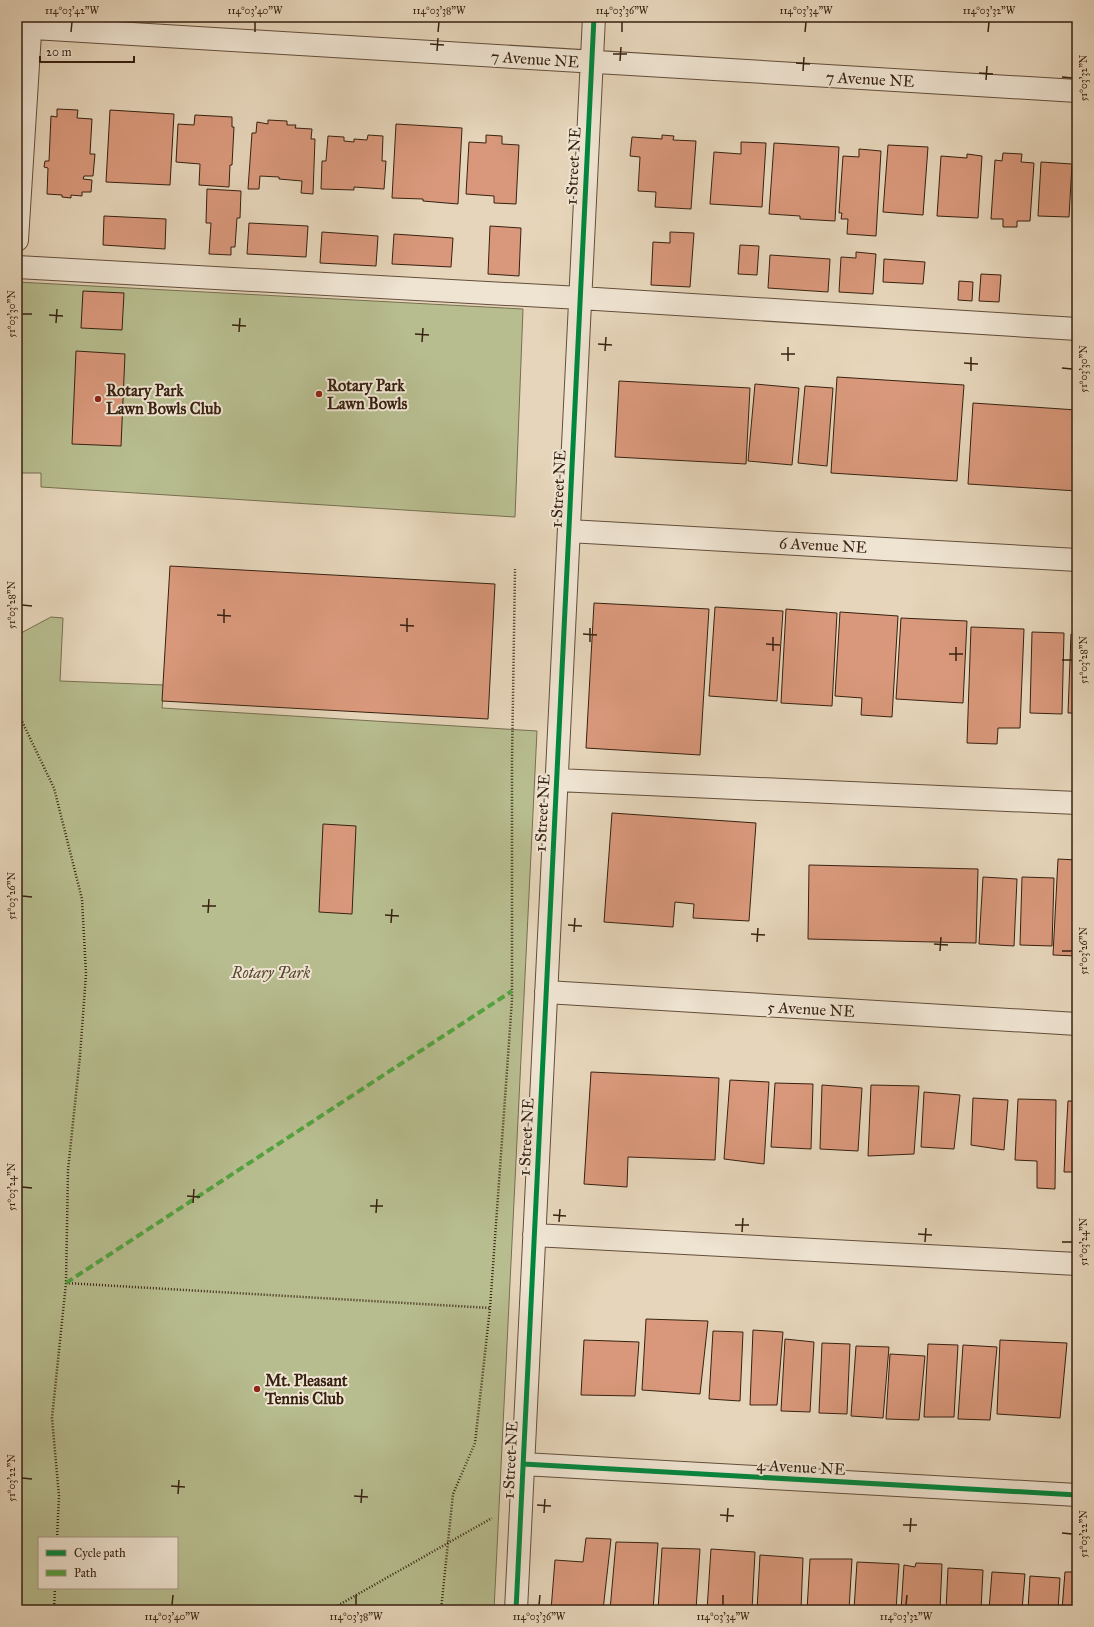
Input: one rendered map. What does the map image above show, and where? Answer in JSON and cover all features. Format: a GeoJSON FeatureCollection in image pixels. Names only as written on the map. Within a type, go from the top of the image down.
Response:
{"type":"FeatureCollection","features":[{"type":"Feature","properties":{"kind":"street","name":"1 Street NE"},"geometry":{"type":"LineString","coordinates":[[516,1610],[594,17]]}},
{"type":"Feature","properties":{"kind":"street","name":"7 Avenue NE"},"geometry":{"type":"LineString","coordinates":[[26,24],[591,62],[1077,92]]}},
{"type":"Feature","properties":{"kind":"street"},"geometry":{"type":"LineString","coordinates":[[17,240],[26,24]]}},
{"type":"Feature","properties":{"kind":"street"},"geometry":{"type":"LineString","coordinates":[[17,267],[580,298],[1077,329]]}},
{"type":"Feature","properties":{"kind":"street","name":"6 Avenue NE"},"geometry":{"type":"LineString","coordinates":[[569,531],[1077,560]]}},
{"type":"Feature","properties":{"kind":"street"},"geometry":{"type":"LineString","coordinates":[[556,780],[1077,803]]}},
{"type":"Feature","properties":{"kind":"street","name":"5 Avenue NE"},"geometry":{"type":"LineString","coordinates":[[546,992],[1077,1024]]}},
{"type":"Feature","properties":{"kind":"street"},"geometry":{"type":"LineString","coordinates":[[534,1235],[1077,1264]]}},
{"type":"Feature","properties":{"kind":"street","name":"4 Avenue NE"},"geometry":{"type":"LineString","coordinates":[[523,1464],[1077,1495]]}},
{"type":"Feature","properties":{"kind":"path"},"geometry":{"type":"LineString","coordinates":[[442,1610],[447,1544],[453,1494],[475,1442],[490,1308],[512,1000],[512,761],[515,569]]}},
{"type":"Feature","properties":{"kind":"path"},"geometry":{"type":"LineString","coordinates":[[17,711],[54,788],[82,899],[86,974],[80,1056],[68,1170],[66,1283],[52,1418],[59,1496],[57,1537]]}},
{"type":"Feature","properties":{"kind":"path"},"geometry":{"type":"LineString","coordinates":[[66,1283],[490,1308]]}},
{"type":"Feature","properties":{"kind":"path"},"geometry":{"type":"LineString","coordinates":[[330,1610],[503,1512],[521,1513]]}},
{"type":"Feature","properties":{"kind":"path"},"geometry":{"type":"LineString","coordinates":[[54,1610],[55,1589]]}},
{"type":"Feature","properties":{"kind":"green space","name":"Rotary Park Lawn Bowls"},"geometry":{"type":"Polygon","coordinates":[[[17,282],[523,309],[515,517],[41,487],[41,473],[17,473],[17,282]]]}},
{"type":"Feature","properties":{"kind":"green space","name":"Rotary Park"},"geometry":{"type":"Polygon","coordinates":[[[51,617],[63,618],[60,681],[164,685],[162,708],[537,731],[494,1610],[17,1610],[17,625],[21,633],[51,617]]]}},
{"type":"Feature","properties":{"kind":"building"},"geometry":{"type":"Polygon","coordinates":[[[57,109],[78,110],[77,118],[92,119],[90,154],[95,154],[93,176],[84,176],[83,179],[92,180],[91,192],[82,192],[82,196],[71,195],[71,198],[62,197],[62,195],[47,194],[48,168],[44,167],[45,161],[49,161],[51,116],[57,117],[57,109]]]}},
{"type":"Feature","properties":{"kind":"building"},"geometry":{"type":"Polygon","coordinates":[[[110,110],[174,114],[170,185],[106,182],[110,110]]]}},
{"type":"Feature","properties":{"kind":"building"},"geometry":{"type":"Polygon","coordinates":[[[195,115],[232,117],[232,127],[234,127],[229,187],[199,185],[200,164],[176,162],[178,124],[194,125],[195,115]]]}},
{"type":"Feature","properties":{"kind":"building"},"geometry":{"type":"Polygon","coordinates":[[[268,120],[287,121],[287,125],[296,125],[295,128],[312,129],[311,139],[315,139],[313,194],[301,193],[302,181],[279,179],[279,177],[260,176],[259,189],[248,189],[252,133],[256,133],[257,122],[268,124],[268,120]]]}},
{"type":"Feature","properties":{"kind":"building"},"geometry":{"type":"Polygon","coordinates":[[[396,124],[462,128],[458,204],[423,201],[423,199],[392,198],[396,124]]]}},
{"type":"Feature","properties":{"kind":"building"},"geometry":{"type":"Polygon","coordinates":[[[368,135],[383,136],[382,161],[386,161],[384,189],[354,187],[354,190],[321,189],[322,161],[326,161],[328,136],[344,137],[344,141],[354,142],[354,139],[367,140],[368,135]]]}},
{"type":"Feature","properties":{"kind":"building"},"geometry":{"type":"Polygon","coordinates":[[[486,135],[502,136],[502,144],[519,145],[516,204],[494,203],[494,196],[466,194],[469,142],[486,143],[486,135]]]}},
{"type":"Feature","properties":{"kind":"building"},"geometry":{"type":"Polygon","coordinates":[[[662,135],[674,136],[673,140],[696,141],[691,209],[655,207],[656,192],[638,191],[640,157],[630,156],[632,137],[662,139],[662,135]]]}},
{"type":"Feature","properties":{"kind":"building"},"geometry":{"type":"Polygon","coordinates":[[[741,142],[766,143],[762,207],[710,204],[714,152],[741,154],[741,142]]]}},
{"type":"Feature","properties":{"kind":"building"},"geometry":{"type":"Polygon","coordinates":[[[774,143],[839,147],[835,221],[800,219],[800,216],[769,214],[774,143]]]}},
{"type":"Feature","properties":{"kind":"building"},"geometry":{"type":"Polygon","coordinates":[[[888,145],[928,147],[923,215],[883,212],[888,145]]]}},
{"type":"Feature","properties":{"kind":"building"},"geometry":{"type":"Polygon","coordinates":[[[859,149],[881,151],[876,236],[847,234],[848,219],[841,219],[842,213],[839,213],[843,156],[859,157],[859,149]]]}},
{"type":"Feature","properties":{"kind":"building"},"geometry":{"type":"Polygon","coordinates":[[[1003,153],[1022,154],[1021,162],[1034,163],[1030,221],[1017,221],[1017,227],[1003,227],[1003,219],[991,219],[995,160],[1002,161],[1003,153]]]}},
{"type":"Feature","properties":{"kind":"building"},"geometry":{"type":"Polygon","coordinates":[[[967,154],[982,156],[978,218],[937,216],[941,156],[967,158],[967,154]]]}},
{"type":"Feature","properties":{"kind":"building"},"geometry":{"type":"Polygon","coordinates":[[[1041,162],[1072,164],[1069,217],[1038,216],[1041,162]]]}},
{"type":"Feature","properties":{"kind":"building"},"geometry":{"type":"Polygon","coordinates":[[[207,189],[241,191],[240,218],[237,218],[235,247],[231,247],[231,255],[209,254],[211,223],[206,223],[207,189]]]}},
{"type":"Feature","properties":{"kind":"building"},"geometry":{"type":"Polygon","coordinates":[[[104,216],[166,219],[165,249],[103,245],[104,216]]]}},
{"type":"Feature","properties":{"kind":"building"},"geometry":{"type":"Polygon","coordinates":[[[249,223],[308,226],[306,257],[247,254],[249,223]]]}},
{"type":"Feature","properties":{"kind":"building"},"geometry":{"type":"Polygon","coordinates":[[[490,226],[521,228],[519,276],[488,274],[490,226]]]}},
{"type":"Feature","properties":{"kind":"building"},"geometry":{"type":"Polygon","coordinates":[[[322,232],[378,236],[376,266],[320,263],[322,232]]]}},
{"type":"Feature","properties":{"kind":"building"},"geometry":{"type":"Polygon","coordinates":[[[670,232],[694,233],[690,287],[651,285],[653,242],[670,243],[670,232]]]}},
{"type":"Feature","properties":{"kind":"building"},"geometry":{"type":"Polygon","coordinates":[[[394,234],[453,238],[451,267],[392,264],[394,234]]]}},
{"type":"Feature","properties":{"kind":"building"},"geometry":{"type":"Polygon","coordinates":[[[740,245],[759,246],[757,275],[738,274],[740,245]]]}},
{"type":"Feature","properties":{"kind":"building"},"geometry":{"type":"Polygon","coordinates":[[[856,252],[876,254],[873,294],[839,292],[841,257],[856,258],[856,252]]]}},
{"type":"Feature","properties":{"kind":"building"},"geometry":{"type":"Polygon","coordinates":[[[770,255],[830,259],[828,292],[768,288],[770,255]]]}},
{"type":"Feature","properties":{"kind":"building"},"geometry":{"type":"Polygon","coordinates":[[[884,259],[925,262],[923,284],[883,282],[884,259]]]}},
{"type":"Feature","properties":{"kind":"building"},"geometry":{"type":"Polygon","coordinates":[[[981,274],[1001,275],[999,302],[979,301],[981,274]]]}},
{"type":"Feature","properties":{"kind":"building"},"geometry":{"type":"Polygon","coordinates":[[[959,281],[973,282],[972,301],[958,300],[959,281]]]}},
{"type":"Feature","properties":{"kind":"building"},"geometry":{"type":"Polygon","coordinates":[[[83,291],[124,293],[122,330],[81,328],[83,291]]]}},
{"type":"Feature","properties":{"kind":"building","name":"Rotary Park Lawn Bowls Club"},"geometry":{"type":"Polygon","coordinates":[[[76,351],[125,354],[121,446],[72,444],[76,351]]]}},
{"type":"Feature","properties":{"kind":"building"},"geometry":{"type":"Polygon","coordinates":[[[837,377],[964,385],[957,481],[831,473],[837,377]]]}},
{"type":"Feature","properties":{"kind":"building"},"geometry":{"type":"Polygon","coordinates":[[[619,381],[750,388],[746,464],[615,457],[619,381]]]}},
{"type":"Feature","properties":{"kind":"building"},"geometry":{"type":"Polygon","coordinates":[[[755,384],[799,388],[792,465],[748,461],[755,384]]]}},
{"type":"Feature","properties":{"kind":"building"},"geometry":{"type":"Polygon","coordinates":[[[805,386],[833,388],[827,466],[798,463],[805,386]]]}},
{"type":"Feature","properties":{"kind":"building"},"geometry":{"type":"Polygon","coordinates":[[[973,403],[1077,410],[1077,491],[968,484],[973,403]]]}},
{"type":"Feature","properties":{"kind":"building"},"geometry":{"type":"Polygon","coordinates":[[[170,566],[495,584],[488,719],[162,701],[170,566]]]}},
{"type":"Feature","properties":{"kind":"building"},"geometry":{"type":"Polygon","coordinates":[[[594,603],[709,609],[700,755],[586,748],[594,603]]]}},
{"type":"Feature","properties":{"kind":"building"},"geometry":{"type":"Polygon","coordinates":[[[715,607],[783,611],[777,701],[709,696],[715,607]]]}},
{"type":"Feature","properties":{"kind":"building"},"geometry":{"type":"Polygon","coordinates":[[[786,609],[837,613],[832,706],[781,703],[786,609]]]}},
{"type":"Feature","properties":{"kind":"building"},"geometry":{"type":"Polygon","coordinates":[[[840,612],[898,616],[892,717],[861,715],[862,698],[835,696],[840,612]]]}},
{"type":"Feature","properties":{"kind":"building"},"geometry":{"type":"Polygon","coordinates":[[[901,618],[967,621],[963,703],[896,699],[901,618]]]}},
{"type":"Feature","properties":{"kind":"building"},"geometry":{"type":"Polygon","coordinates":[[[971,627],[1024,629],[1020,728],[998,728],[997,744],[967,743],[971,627]]]}},
{"type":"Feature","properties":{"kind":"building"},"geometry":{"type":"Polygon","coordinates":[[[1032,632],[1064,633],[1062,714],[1030,713],[1032,632]]]}},
{"type":"Feature","properties":{"kind":"building"},"geometry":{"type":"Polygon","coordinates":[[[1071,634],[1077,634],[1077,713],[1068,713],[1071,634]]]}},
{"type":"Feature","properties":{"kind":"building"},"geometry":{"type":"Polygon","coordinates":[[[612,813],[756,823],[749,921],[693,918],[694,904],[675,902],[673,927],[604,922],[612,813]]]}},
{"type":"Feature","properties":{"kind":"building"},"geometry":{"type":"Polygon","coordinates":[[[323,824],[356,826],[352,914],[319,912],[323,824]]]}},
{"type":"Feature","properties":{"kind":"building"},"geometry":{"type":"Polygon","coordinates":[[[1058,859],[1077,860],[1077,956],[1053,955],[1058,859]]]}},
{"type":"Feature","properties":{"kind":"building"},"geometry":{"type":"Polygon","coordinates":[[[809,865],[978,869],[976,943],[808,939],[809,865]]]}},
{"type":"Feature","properties":{"kind":"building"},"geometry":{"type":"Polygon","coordinates":[[[983,877],[1017,879],[1014,946],[979,944],[983,877]]]}},
{"type":"Feature","properties":{"kind":"building"},"geometry":{"type":"Polygon","coordinates":[[[1022,877],[1054,878],[1052,946],[1020,945],[1022,877]]]}},
{"type":"Feature","properties":{"kind":"building"},"geometry":{"type":"Polygon","coordinates":[[[591,1072],[719,1078],[715,1160],[628,1157],[627,1187],[584,1184],[591,1072]]]}},
{"type":"Feature","properties":{"kind":"building"},"geometry":{"type":"Polygon","coordinates":[[[730,1080],[769,1082],[764,1164],[724,1159],[730,1080]]]}},
{"type":"Feature","properties":{"kind":"building"},"geometry":{"type":"Polygon","coordinates":[[[775,1083],[813,1084],[811,1149],[771,1147],[775,1083]]]}},
{"type":"Feature","properties":{"kind":"building"},"geometry":{"type":"Polygon","coordinates":[[[822,1085],[862,1088],[858,1151],[820,1149],[822,1085]]]}},
{"type":"Feature","properties":{"kind":"building"},"geometry":{"type":"Polygon","coordinates":[[[871,1085],[919,1086],[914,1154],[868,1156],[871,1085]]]}},
{"type":"Feature","properties":{"kind":"building"},"geometry":{"type":"Polygon","coordinates":[[[924,1092],[960,1095],[954,1149],[921,1147],[924,1092]]]}},
{"type":"Feature","properties":{"kind":"building"},"geometry":{"type":"Polygon","coordinates":[[[973,1098],[1008,1100],[1004,1150],[971,1145],[973,1098]]]}},
{"type":"Feature","properties":{"kind":"building"},"geometry":{"type":"Polygon","coordinates":[[[1018,1099],[1056,1100],[1055,1189],[1037,1188],[1037,1161],[1015,1160],[1018,1099]]]}},
{"type":"Feature","properties":{"kind":"building"},"geometry":{"type":"Polygon","coordinates":[[[1068,1101],[1077,1101],[1077,1172],[1064,1172],[1068,1101]]]}},
{"type":"Feature","properties":{"kind":"building"},"geometry":{"type":"Polygon","coordinates":[[[646,1319],[708,1321],[700,1394],[642,1390],[646,1319]]]}},
{"type":"Feature","properties":{"kind":"building"},"geometry":{"type":"Polygon","coordinates":[[[753,1330],[783,1332],[777,1405],[750,1405],[753,1330]]]}},
{"type":"Feature","properties":{"kind":"building"},"geometry":{"type":"Polygon","coordinates":[[[713,1331],[743,1332],[740,1401],[709,1399],[713,1331]]]}},
{"type":"Feature","properties":{"kind":"building"},"geometry":{"type":"Polygon","coordinates":[[[785,1339],[814,1342],[810,1412],[781,1411],[785,1339]]]}},
{"type":"Feature","properties":{"kind":"building"},"geometry":{"type":"Polygon","coordinates":[[[584,1340],[639,1342],[635,1396],[581,1395],[584,1340]]]}},
{"type":"Feature","properties":{"kind":"building"},"geometry":{"type":"Polygon","coordinates":[[[1000,1340],[1067,1343],[1060,1418],[997,1414],[1000,1340]]]}},
{"type":"Feature","properties":{"kind":"building"},"geometry":{"type":"Polygon","coordinates":[[[822,1343],[850,1344],[847,1414],[819,1413],[822,1343]]]}},
{"type":"Feature","properties":{"kind":"building"},"geometry":{"type":"Polygon","coordinates":[[[928,1344],[958,1345],[954,1417],[924,1417],[928,1344]]]}},
{"type":"Feature","properties":{"kind":"building"},"geometry":{"type":"Polygon","coordinates":[[[963,1345],[997,1347],[990,1420],[958,1419],[963,1345]]]}},
{"type":"Feature","properties":{"kind":"building"},"geometry":{"type":"Polygon","coordinates":[[[856,1346],[889,1347],[883,1418],[851,1416],[856,1346]]]}},
{"type":"Feature","properties":{"kind":"building"},"geometry":{"type":"Polygon","coordinates":[[[890,1354],[925,1356],[919,1420],[886,1419],[890,1354]]]}},
{"type":"Feature","properties":{"kind":"building"},"geometry":{"type":"Polygon","coordinates":[[[586,1538],[611,1539],[603,1610],[551,1610],[555,1560],[583,1562],[586,1538]]]}},
{"type":"Feature","properties":{"kind":"building"},"geometry":{"type":"Polygon","coordinates":[[[616,1542],[658,1543],[653,1610],[610,1610],[616,1542]]]}},
{"type":"Feature","properties":{"kind":"building"},"geometry":{"type":"Polygon","coordinates":[[[662,1548],[700,1549],[696,1610],[658,1610],[662,1548]]]}},
{"type":"Feature","properties":{"kind":"building"},"geometry":{"type":"Polygon","coordinates":[[[711,1549],[755,1552],[752,1610],[707,1610],[711,1549]]]}},
{"type":"Feature","properties":{"kind":"building"},"geometry":{"type":"Polygon","coordinates":[[[760,1555],[803,1558],[801,1610],[757,1610],[760,1555]]]}},
{"type":"Feature","properties":{"kind":"building"},"geometry":{"type":"Polygon","coordinates":[[[810,1559],[852,1559],[849,1610],[807,1610],[810,1559]]]}},
{"type":"Feature","properties":{"kind":"building"},"geometry":{"type":"Polygon","coordinates":[[[857,1562],[899,1564],[896,1610],[854,1610],[857,1562]]]}},
{"type":"Feature","properties":{"kind":"building"},"geometry":{"type":"Polygon","coordinates":[[[916,1563],[942,1564],[940,1610],[901,1610],[904,1565],[915,1567],[916,1563]]]}},
{"type":"Feature","properties":{"kind":"building"},"geometry":{"type":"Polygon","coordinates":[[[948,1568],[983,1570],[981,1610],[946,1610],[948,1568]]]}},
{"type":"Feature","properties":{"kind":"building"},"geometry":{"type":"Polygon","coordinates":[[[992,1572],[1025,1574],[1022,1610],[989,1610],[992,1572]]]}},
{"type":"Feature","properties":{"kind":"building"},"geometry":{"type":"Polygon","coordinates":[[[1065,1572],[1077,1572],[1077,1610],[1062,1610],[1065,1572]]]}},
{"type":"Feature","properties":{"kind":"building"},"geometry":{"type":"Polygon","coordinates":[[[1030,1576],[1060,1578],[1058,1610],[1028,1610],[1030,1576]]]}},
{"type":"Feature","properties":{"kind":"marked path"},"geometry":{"type":"LineString","coordinates":[[66,1283],[512,991]]}},
{"type":"Feature","properties":{"kind":"cycle path"},"geometry":{"type":"LineString","coordinates":[[516,1610],[594,17]]}},
{"type":"Feature","properties":{"kind":"cycle path"},"geometry":{"type":"LineString","coordinates":[[523,1464],[1077,1495]]}},
{"type":"Feature","properties":{"kind":"place","name":"Rotary Park Lawn Bowls"},"geometry":{"type":"Point","coordinates":[319,394]}},
{"type":"Feature","properties":{"kind":"place","name":"Rotary Park Lawn Bowls Club"},"geometry":{"type":"Point","coordinates":[98,399]}},
{"type":"Feature","properties":{"kind":"place","name":"Mt. Pleasant Tennis Club"},"geometry":{"type":"Point","coordinates":[257,1389]}}]}
